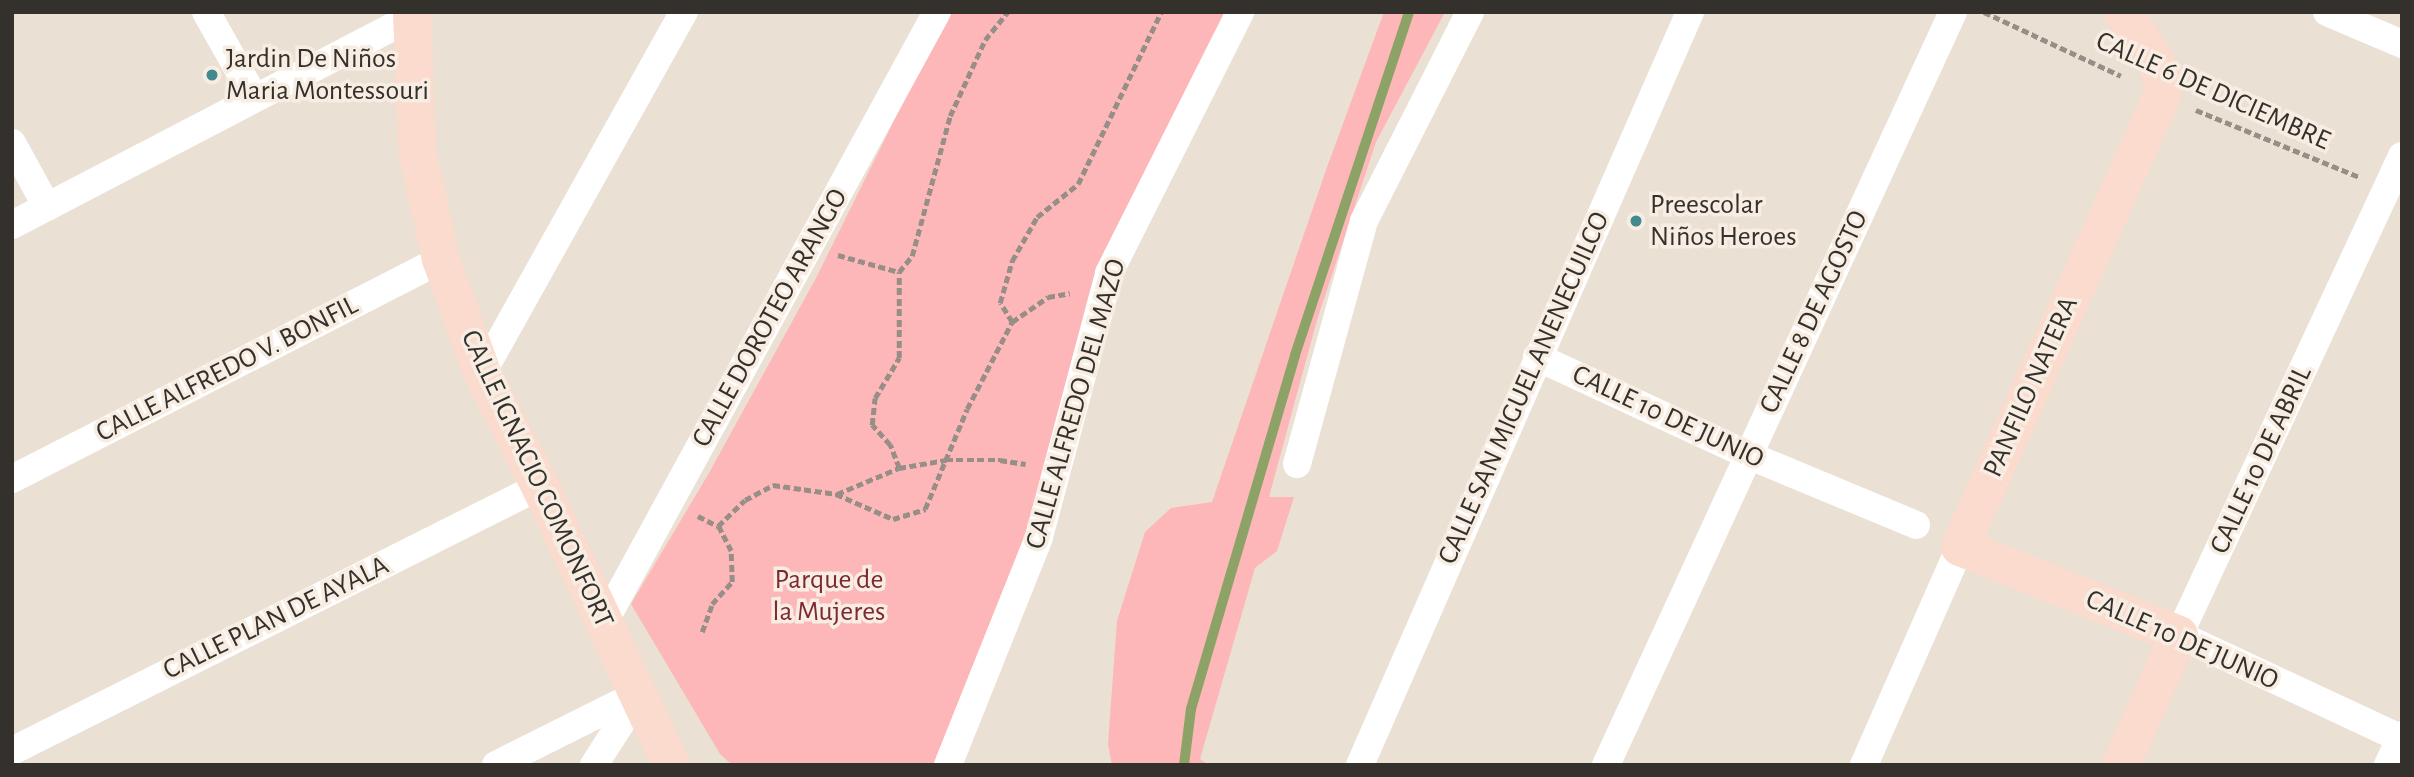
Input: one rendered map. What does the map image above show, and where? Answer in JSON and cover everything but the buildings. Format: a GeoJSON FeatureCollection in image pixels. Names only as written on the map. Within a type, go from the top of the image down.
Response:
{"type":"FeatureCollection","features":[{"type":"Feature","properties":{"kind":"street"},"geometry":{"type":"LineString","coordinates":[[206,12],[254,97]]}},
{"type":"Feature","properties":{"kind":"street"},"geometry":{"type":"LineString","coordinates":[[482,373],[684,12]]}},
{"type":"Feature","properties":{"kind":"street","name":"CALLE DOROTEO ARANGO"},"geometry":{"type":"LineString","coordinates":[[603,624],[937,12]]}},
{"type":"Feature","properties":{"kind":"street","name":"CALLE ALFREDO DEL MAZO"},"geometry":{"type":"LineString","coordinates":[[948,765],[1039,537],[1109,272],[1240,12]]}},
{"type":"Feature","properties":{"kind":"street"},"geometry":{"type":"LineString","coordinates":[[1297,464],[1364,221],[1471,12]]}},
{"type":"Feature","properties":{"kind":"street","name":"CALLE SAN MIGUEL ANENECUILCO"},"geometry":{"type":"LineString","coordinates":[[1368,762],[1537,357],[1690,12]]}},
{"type":"Feature","properties":{"kind":"street","name":"CALLE 8 DE AGOSTO"},"geometry":{"type":"LineString","coordinates":[[1606,765],[1953,12]]}},
{"type":"Feature","properties":{"kind":"street"},"geometry":{"type":"LineString","coordinates":[[2123,12],[2151,53],[2161,74],[2162,96]]}},
{"type":"Feature","properties":{"kind":"street"},"geometry":{"type":"LineString","coordinates":[[2327,12],[2402,44]]}},
{"type":"Feature","properties":{"kind":"street"},"geometry":{"type":"LineString","coordinates":[[12,225],[412,15]]}},
{"type":"Feature","properties":{"kind":"street","name":"CALLE IGNACIO COMONFORT"},"geometry":{"type":"LineString","coordinates":[[412,15],[417,150],[441,259],[482,373],[540,486],[671,765]]}},
{"type":"Feature","properties":{"kind":"street","name":"PANFILO NATERA"},"geometry":{"type":"LineString","coordinates":[[1864,765],[2162,96]]}},
{"type":"Feature","properties":{"kind":"street"},"geometry":{"type":"LineString","coordinates":[[12,143],[47,207]]}},
{"type":"Feature","properties":{"kind":"street","name":"CALLE 10 DE ABRIL"},"geometry":{"type":"LineString","coordinates":[[2121,765],[2402,156]]}},
{"type":"Feature","properties":{"kind":"street","name":"CALLE ALFREDO V. BONFIL"},"geometry":{"type":"LineString","coordinates":[[12,479],[441,259]]}},
{"type":"Feature","properties":{"kind":"street","name":"CALLE 10 DE JUNIO"},"geometry":{"type":"LineString","coordinates":[[1537,357],[1748,455],[1916,525]]}},
{"type":"Feature","properties":{"kind":"street","name":"CALLE PLAN DE AYALA"},"geometry":{"type":"LineString","coordinates":[[19,752],[540,486]]}},
{"type":"Feature","properties":{"kind":"street","name":"CALLE 10 DE JUNIO"},"geometry":{"type":"LineString","coordinates":[[1960,547],[2179,635],[2401,737]]}},
{"type":"Feature","properties":{"kind":"street"},"geometry":{"type":"LineString","coordinates":[[496,765],[639,693]]}},
{"type":"Feature","properties":{"kind":"street"},"geometry":{"type":"LineString","coordinates":[[594,765],[639,693]]}},
{"type":"Feature","properties":{"kind":"street"},"geometry":{"type":"LineString","coordinates":[[2388,765],[2401,737]]}},
{"type":"Feature","properties":{"kind":"path"},"geometry":{"type":"LineString","coordinates":[[898,468],[890,445],[872,425],[875,398],[899,358],[899,272],[912,256],[950,116],[985,40],[1008,12]]}},
{"type":"Feature","properties":{"kind":"path"},"geometry":{"type":"LineString","coordinates":[[1012,323],[1000,303],[1012,261],[1037,217],[1078,184],[1161,12]]}},
{"type":"Feature","properties":{"kind":"path","name":"CALLE 6 DE DICIEMBRE"},"geometry":{"type":"LineString","coordinates":[[1984,12],[2162,96],[2388,189]]}},
{"type":"Feature","properties":{"kind":"path"},"geometry":{"type":"LineString","coordinates":[[808,248],[899,272]]}},
{"type":"Feature","properties":{"kind":"path"},"geometry":{"type":"LineString","coordinates":[[719,526],[746,500],[773,485],[836,494],[892,519],[925,509],[967,409],[1012,323],[1048,297],[1066,295],[1109,272]]}},
{"type":"Feature","properties":{"kind":"path"},"geometry":{"type":"LineString","coordinates":[[836,494],[898,468],[946,460],[1011,461],[1032,465],[1054,478]]}},
{"type":"Feature","properties":{"kind":"path"},"geometry":{"type":"LineString","coordinates":[[669,502],[719,526],[731,551],[732,582],[712,604],[702,632]]}},
{"type":"Feature","properties":{"kind":"green space","name":"Parque de la Mujeres"},"geometry":{"type":"Polygon","coordinates":[[[948,12],[1232,12],[1100,264],[1050,468],[938,765],[732,765],[720,754],[631,604],[709,473],[816,278],[948,12]]]}},
{"type":"Feature","properties":{"kind":"green space"},"geometry":{"type":"Polygon","coordinates":[[[1384,12],[1445,12],[1376,142],[1317,320],[1269,497],[1294,497],[1277,551],[1255,568],[1200,759],[1209,765],[1112,765],[1108,744],[1117,621],[1145,532],[1171,508],[1212,502],[1326,170],[1384,12]]]}},
{"type":"Feature","properties":{"kind":"waterway"},"geometry":{"type":"LineString","coordinates":[[1184,765],[1191,709],[1295,355],[1409,12]]}},
{"type":"Feature","properties":{"kind":"place","name":"Jardin De Niños Maria Montessouri"},"geometry":{"type":"Point","coordinates":[212,75]}},
{"type":"Feature","properties":{"kind":"place","name":"Preescolar Niños Heroes"},"geometry":{"type":"Point","coordinates":[1636,221]}}]}
